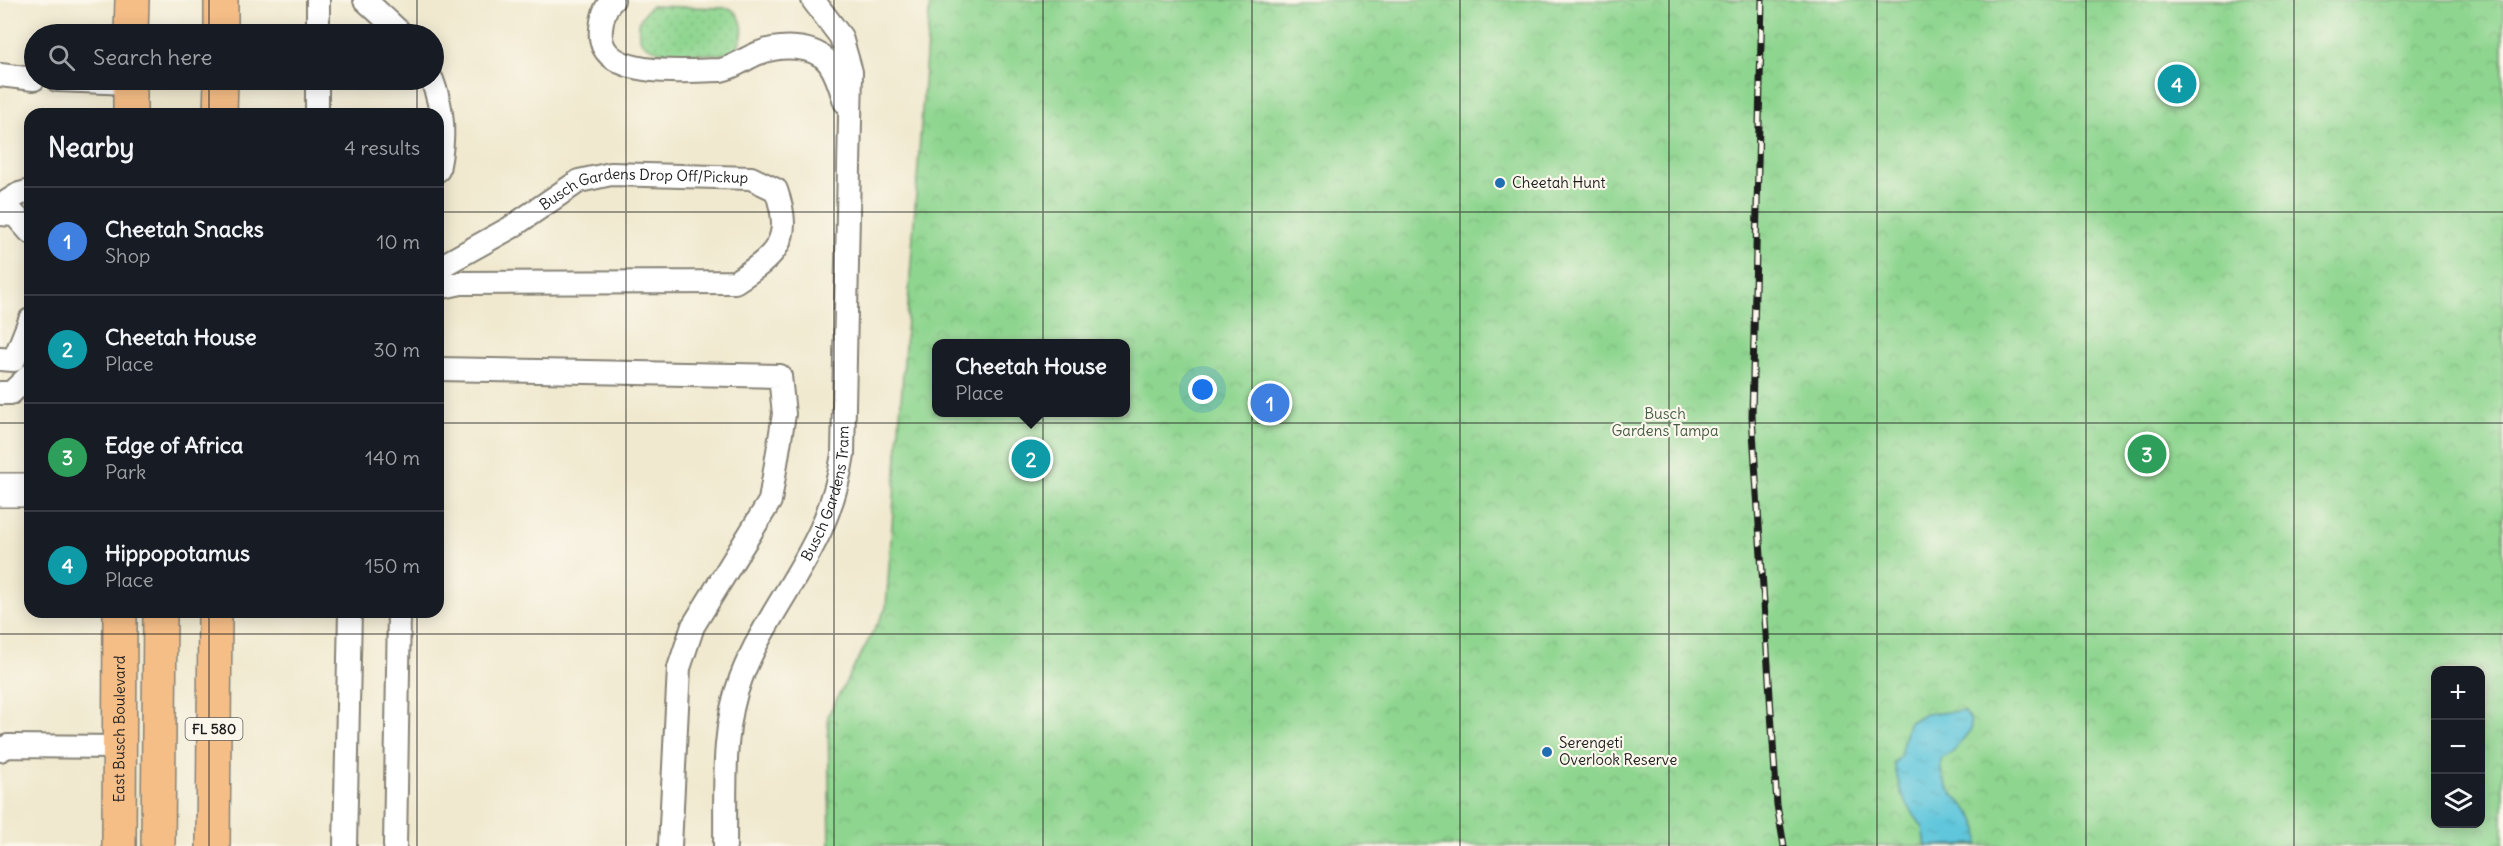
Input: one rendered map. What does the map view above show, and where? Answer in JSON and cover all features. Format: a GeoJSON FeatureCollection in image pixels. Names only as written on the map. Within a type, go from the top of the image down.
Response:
{"type":"FeatureCollection","features":[{"type":"Feature","properties":{"kind":"main road"},"geometry":{"type":"LineString","coordinates":[[131,24],[132,0]]}},
{"type":"Feature","properties":{"kind":"main road"},"geometry":{"type":"LineString","coordinates":[[221,0],[221,24]]}},
{"type":"Feature","properties":{"kind":"main road"},"geometry":{"type":"LineString","coordinates":[[220,108],[221,90]]}},
{"type":"Feature","properties":{"kind":"main road","name":"East Busch Boulevard"},"geometry":{"type":"LineString","coordinates":[[119,846],[120,618]]}},
{"type":"Feature","properties":{"kind":"main road"},"geometry":{"type":"LineString","coordinates":[[158,846],[160,618]]}},
{"type":"Feature","properties":{"kind":"main road","name":"FL 580"},"geometry":{"type":"LineString","coordinates":[[213,846],[215,618]]}},
{"type":"Feature","properties":{"kind":"street"},"geometry":{"type":"LineString","coordinates":[[0,490],[24,490]]}},
{"type":"Feature","properties":{"kind":"lane"},"geometry":{"type":"LineString","coordinates":[[318,0],[318,24]]}},
{"type":"Feature","properties":{"kind":"lane"},"geometry":{"type":"LineString","coordinates":[[365,0],[391,24]]}},
{"type":"Feature","properties":{"kind":"lane","name":"Busch Gardens Tram"},"geometry":{"type":"LineString","coordinates":[[613,0],[602,18],[600,35],[607,51],[621,63],[637,69],[721,70],[734,68],[762,51],[776,48],[807,49],[828,62],[839,84],[850,121]]}},
{"type":"Feature","properties":{"kind":"lane","name":"Busch Gardens Tram"},"geometry":{"type":"LineString","coordinates":[[725,846],[727,762],[732,712],[740,679],[758,641],[821,530],[837,490],[843,454],[851,72],[841,37],[813,0]]}},
{"type":"Feature","properties":{"kind":"lane"},"geometry":{"type":"LineString","coordinates":[[0,75],[24,77]]}},
{"type":"Feature","properties":{"kind":"lane"},"geometry":{"type":"LineString","coordinates":[[317,90],[317,108]]}},
{"type":"Feature","properties":{"kind":"lane"},"geometry":{"type":"LineString","coordinates":[[436,90],[441,108]]}},
{"type":"Feature","properties":{"kind":"lane","name":"Busch Gardens Drop Off/Pickup"},"geometry":{"type":"LineString","coordinates":[[444,265],[510,228],[579,181],[611,174],[751,178],[776,189],[783,208],[782,238],[769,260],[735,282],[461,283],[444,287]]}},
{"type":"Feature","properties":{"kind":"lane"},"geometry":{"type":"LineString","coordinates":[[0,206],[24,193]]}},
{"type":"Feature","properties":{"kind":"lane"},"geometry":{"type":"LineString","coordinates":[[0,214],[15,215],[24,225]]}},
{"type":"Feature","properties":{"kind":"lane"},"geometry":{"type":"LineString","coordinates":[[0,359],[14,360],[24,335]]}},
{"type":"Feature","properties":{"kind":"lane"},"geometry":{"type":"LineString","coordinates":[[444,369],[780,376],[784,414],[770,501],[693,626],[679,668],[670,846]]}},
{"type":"Feature","properties":{"kind":"lane"},"geometry":{"type":"LineString","coordinates":[[0,393],[11,393],[24,381]]}},
{"type":"Feature","properties":{"kind":"lane"},"geometry":{"type":"LineString","coordinates":[[345,846],[350,618]]}},
{"type":"Feature","properties":{"kind":"lane"},"geometry":{"type":"LineString","coordinates":[[395,846],[399,618]]}},
{"type":"Feature","properties":{"kind":"lane"},"geometry":{"type":"LineString","coordinates":[[0,750],[8,746],[119,747]]}},
{"type":"Feature","properties":{"kind":"green space","name":"Busch Gardens Tampa"},"geometry":{"type":"Polygon","coordinates":[[[930,0],[2503,0],[2503,846],[830,846],[828,715],[886,608],[930,0]]]}},
{"type":"Feature","properties":{"kind":"green space"},"geometry":{"type":"Polygon","coordinates":[[[651,6],[729,8],[740,18],[741,39],[733,50],[726,54],[676,54],[651,48],[643,43],[639,35],[639,26],[645,12],[651,6]]]}},
{"type":"Feature","properties":{"kind":"water"},"geometry":{"type":"Polygon","coordinates":[[[1963,711],[1970,719],[1971,729],[1953,752],[1941,759],[1942,774],[1946,785],[1974,818],[1978,830],[1978,844],[1926,846],[1923,828],[1902,796],[1894,764],[1900,756],[1908,723],[1924,714],[1963,711]]]}},
{"type":"Feature","properties":{"kind":"railway"},"geometry":{"type":"LineString","coordinates":[[1762,0],[1752,416],[1777,805],[1784,846]]}},
{"type":"Feature","properties":{"kind":"place","name":"Hippopotamus"},"geometry":{"type":"Point","coordinates":[2177,84]}},
{"type":"Feature","properties":{"kind":"place","name":"Cheetah Hunt"},"geometry":{"type":"Point","coordinates":[1500,183]}},
{"type":"Feature","properties":{"kind":"place","name":"Cheetah Snacks"},"geometry":{"type":"Point","coordinates":[1270,403]}},
{"type":"Feature","properties":{"kind":"place","name":"Edge of Africa"},"geometry":{"type":"Point","coordinates":[2147,454]}},
{"type":"Feature","properties":{"kind":"place","name":"Cheetah House"},"geometry":{"type":"Point","coordinates":[1031,459]}},
{"type":"Feature","properties":{"kind":"place","name":"Serengeti Overlook Reserve"},"geometry":{"type":"Point","coordinates":[1547,752]}}]}
